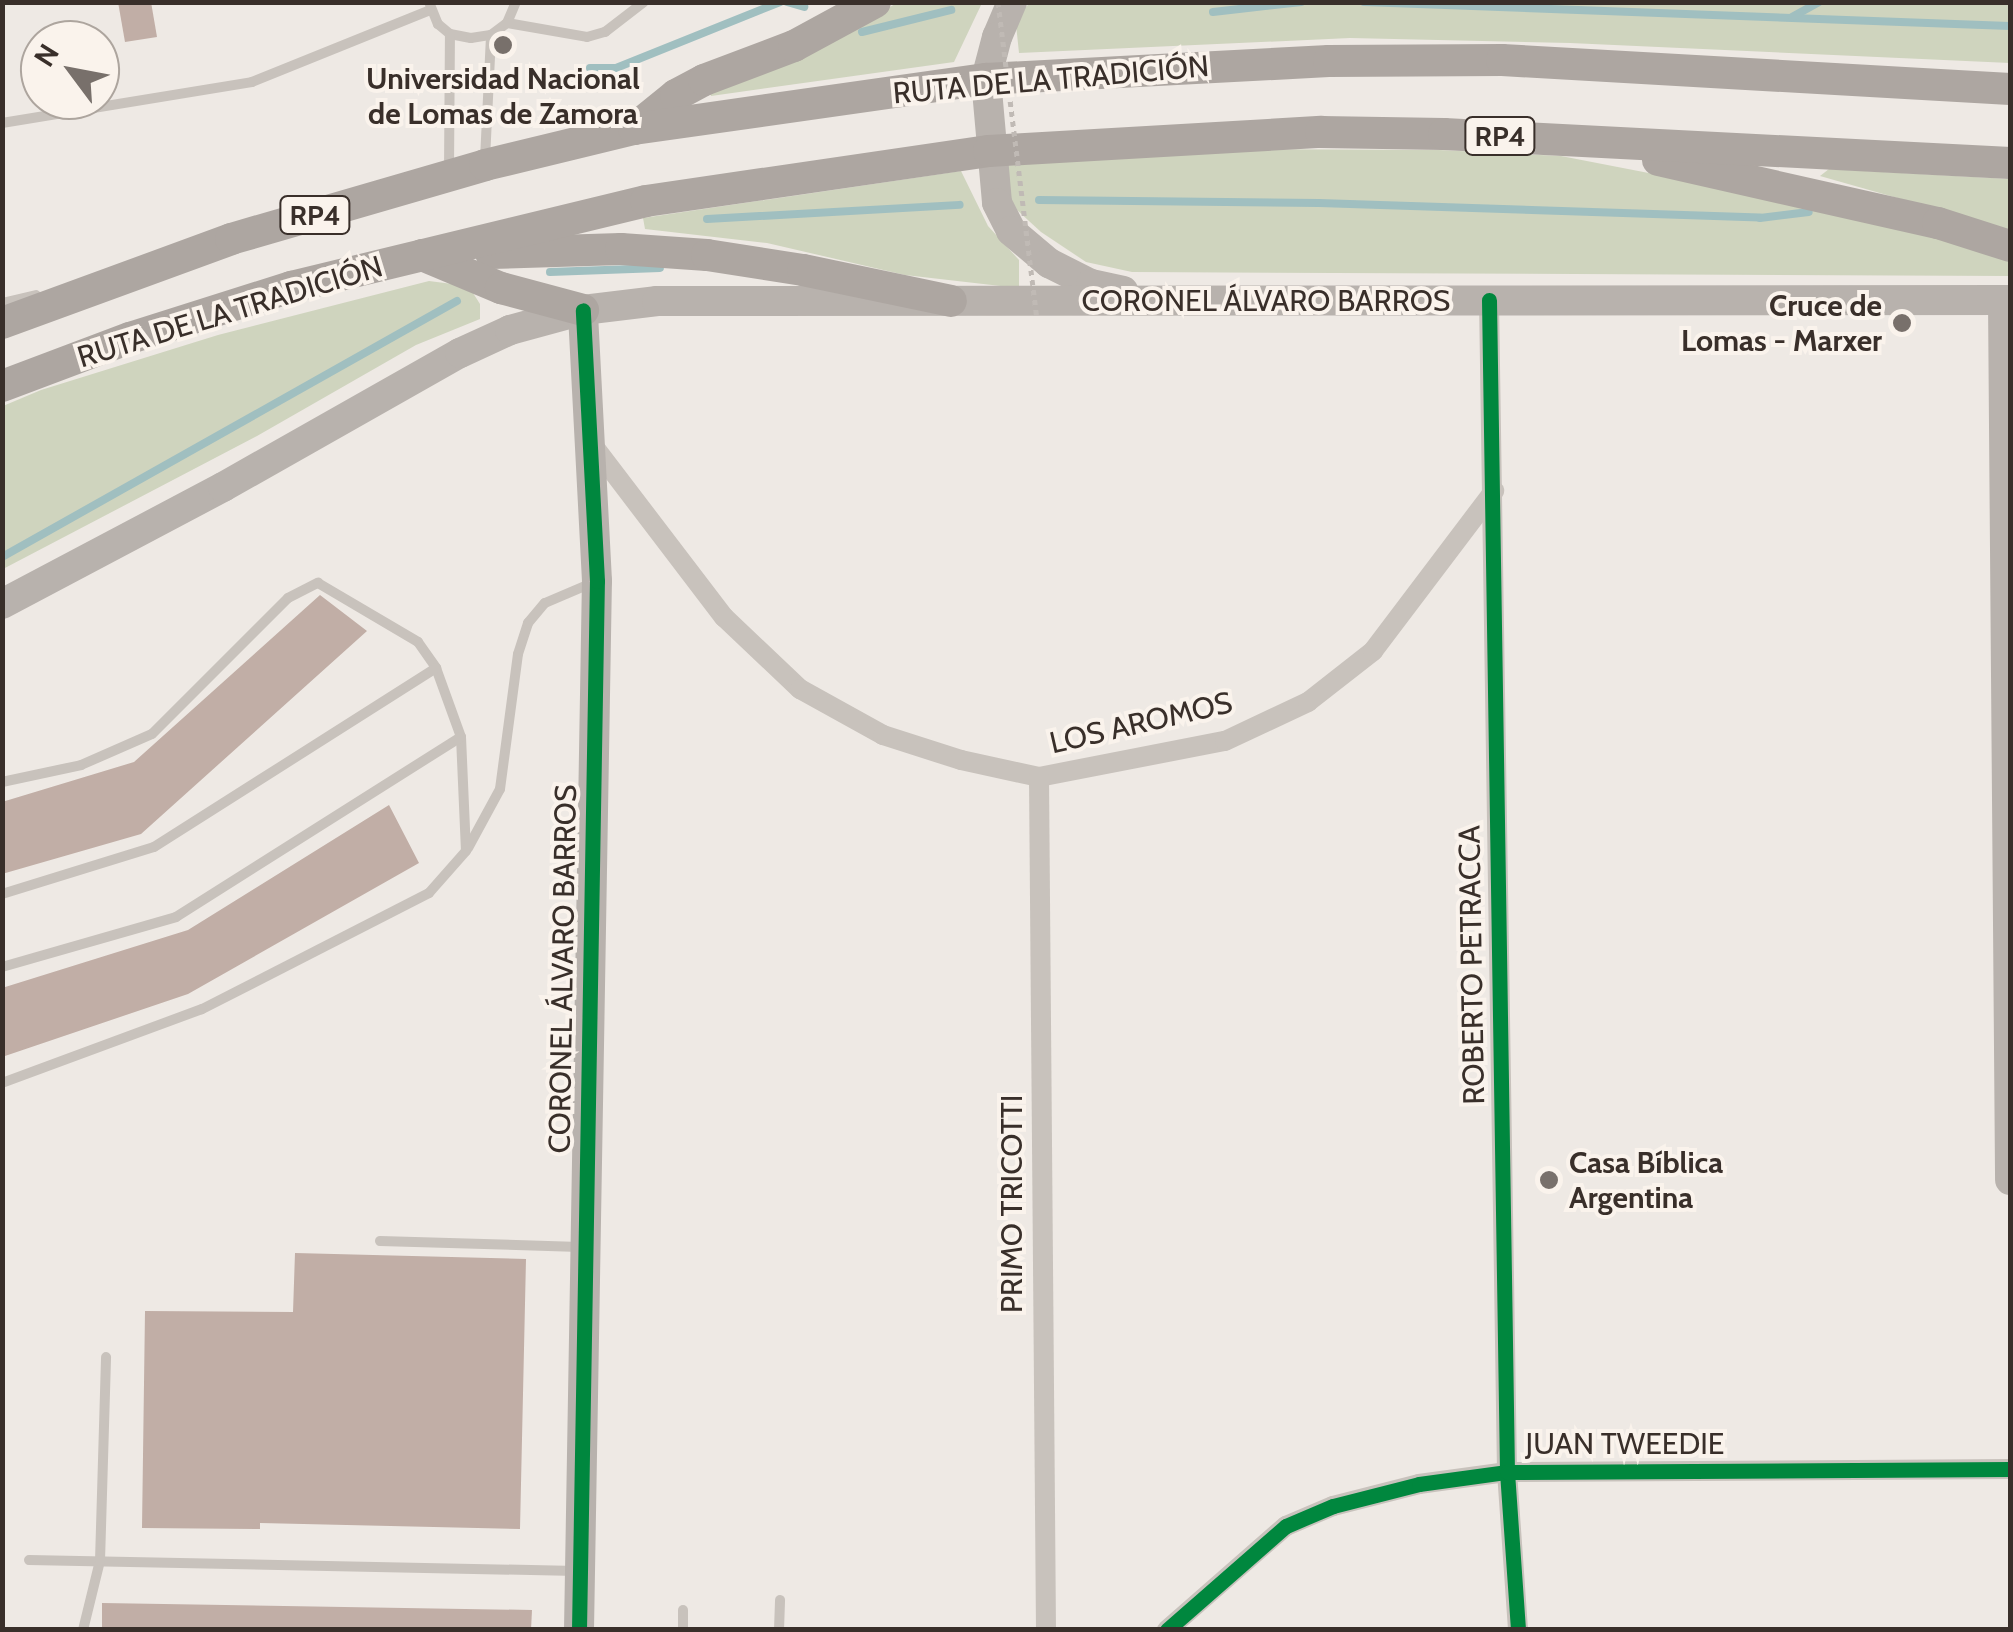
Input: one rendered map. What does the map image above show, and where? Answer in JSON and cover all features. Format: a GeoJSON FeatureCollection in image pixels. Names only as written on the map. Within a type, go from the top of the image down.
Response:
{"type":"FeatureCollection","features":[{"type":"Feature","properties":{"kind":"main road"},"geometry":{"type":"LineString","coordinates":[[634,129],[676,94],[794,46],[875,2]]}},
{"type":"Feature","properties":{"kind":"main road"},"geometry":{"type":"LineString","coordinates":[[1012,2],[996,37],[986,79],[989,151],[997,204],[1011,231],[1048,263],[1092,284],[1168,300]]}},
{"type":"Feature","properties":{"kind":"main road","name":"RUTA DE LA TRADICIÓN"},"geometry":{"type":"LineString","coordinates":[[2,323],[231,239],[485,165],[634,129],[986,79],[1329,61],[1502,60],[2010,88]]}},
{"type":"Feature","properties":{"kind":"main road","name":"RUTA DE LA TRADICIÓN"},"geometry":{"type":"LineString","coordinates":[[2,386],[130,338],[291,286],[646,201],[989,151],[1321,132],[2010,163]]}},
{"type":"Feature","properties":{"kind":"main road"},"geometry":{"type":"LineString","coordinates":[[1565,140],[1938,223],[2010,246]]}},
{"type":"Feature","properties":{"kind":"main road"},"geometry":{"type":"LineString","coordinates":[[422,255],[621,249],[707,255],[952,301]]}},
{"type":"Feature","properties":{"kind":"main road"},"geometry":{"type":"LineString","coordinates":[[422,255],[501,288],[583,310]]}},
{"type":"Feature","properties":{"kind":"main road","name":"CORONEL ÁLVARO BARROS"},"geometry":{"type":"LineString","coordinates":[[2,604],[223,487],[460,352],[510,330],[583,310],[657,300],[2007,300]]}},
{"type":"Feature","properties":{"kind":"main road"},"geometry":{"type":"LineString","coordinates":[[2007,300],[2010,1180]]}},
{"type":"Feature","properties":{"kind":"main road","name":"CORONEL ÁLVARO BARROS"},"geometry":{"type":"LineString","coordinates":[[579,1630],[597,581],[583,310]]}},
{"type":"Feature","properties":{"kind":"street","name":"ROBERTO PETRACCA"},"geometry":{"type":"LineString","coordinates":[[1489,300],[1507,1472],[1518,1630]]}},
{"type":"Feature","properties":{"kind":"street","name":"LOS AROMOS"},"geometry":{"type":"LineString","coordinates":[[592,444],[724,617],[800,690],[883,736],[961,760],[1039,777],[1225,740],[1308,702],[1374,651],[1494,491]]}},
{"type":"Feature","properties":{"kind":"street","name":"PRIMO TRICOTTI"},"geometry":{"type":"LineString","coordinates":[[1039,777],[1046,1630]]}},
{"type":"Feature","properties":{"kind":"street","name":"JUAN TWEEDIE"},"geometry":{"type":"LineString","coordinates":[[1167,1630],[1286,1526],[1333,1506],[1419,1484],[1507,1472],[2010,1469]]}},
{"type":"Feature","properties":{"kind":"lane"},"geometry":{"type":"LineString","coordinates":[[450,34],[471,38],[491,35],[507,23],[516,2]]}},
{"type":"Feature","properties":{"kind":"lane"},"geometry":{"type":"LineString","coordinates":[[507,23],[588,37],[605,32],[644,2]]}},
{"type":"Feature","properties":{"kind":"lane"},"geometry":{"type":"LineString","coordinates":[[2,122],[252,82],[430,6],[450,34],[448,176]]}},
{"type":"Feature","properties":{"kind":"lane"},"geometry":{"type":"LineString","coordinates":[[485,165],[491,35]]}},
{"type":"Feature","properties":{"kind":"lane"},"geometry":{"type":"LineString","coordinates":[[2,303],[158,265]]}},
{"type":"Feature","properties":{"kind":"lane"},"geometry":{"type":"LineString","coordinates":[[2,1083],[202,1009],[430,892],[466,851],[500,790],[518,654],[528,623],[545,603],[597,581]]}},
{"type":"Feature","properties":{"kind":"lane"},"geometry":{"type":"LineString","coordinates":[[2,782],[81,765],[152,734],[288,598],[318,583],[418,642],[436,668],[461,738],[466,851]]}},
{"type":"Feature","properties":{"kind":"lane"},"geometry":{"type":"LineString","coordinates":[[2,894],[154,847],[436,668]]}},
{"type":"Feature","properties":{"kind":"lane"},"geometry":{"type":"LineString","coordinates":[[2,967],[176,917],[461,738]]}},
{"type":"Feature","properties":{"kind":"lane"},"geometry":{"type":"LineString","coordinates":[[380,1242],[586,1248]]}},
{"type":"Feature","properties":{"kind":"lane"},"geometry":{"type":"LineString","coordinates":[[83,1630],[100,1561],[106,1357]]}},
{"type":"Feature","properties":{"kind":"lane"},"geometry":{"type":"LineString","coordinates":[[28,1560],[580,1571]]}},
{"type":"Feature","properties":{"kind":"lane"},"geometry":{"type":"LineString","coordinates":[[779,1630],[780,1600]]}},
{"type":"Feature","properties":{"kind":"lane"},"geometry":{"type":"LineString","coordinates":[[683,1610],[683,1630]]}},
{"type":"Feature","properties":{"kind":"path"},"geometry":{"type":"LineString","coordinates":[[998,2],[1037,319]]}},
{"type":"Feature","properties":{"kind":"green space"},"geometry":{"type":"Polygon","coordinates":[[[1032,2],[2010,2],[2010,63],[1570,43],[1350,38],[1019,53],[1015,15],[1032,2]]]}},
{"type":"Feature","properties":{"kind":"green space"},"geometry":{"type":"Polygon","coordinates":[[[897,3],[982,3],[954,62],[711,96],[709,89],[840,35],[897,3]]]}},
{"type":"Feature","properties":{"kind":"green space"},"geometry":{"type":"Polygon","coordinates":[[[1237,149],[1439,150],[1561,156],[1891,220],[2010,257],[2010,276],[1132,272],[1086,262],[1041,232],[1017,210],[1005,189],[1001,166],[1237,149]]]}},
{"type":"Feature","properties":{"kind":"green space"},"geometry":{"type":"Polygon","coordinates":[[[1829,169],[2010,179],[2010,230],[1820,176],[1829,169]]]}},
{"type":"Feature","properties":{"kind":"green space"},"geometry":{"type":"Polygon","coordinates":[[[961,171],[988,226],[1019,260],[1019,288],[905,275],[767,243],[645,229],[643,218],[961,171]]]}},
{"type":"Feature","properties":{"kind":"green space"},"geometry":{"type":"Polygon","coordinates":[[[429,281],[460,285],[473,293],[480,304],[480,319],[416,345],[257,436],[3,569],[3,406],[41,390],[218,335],[429,281]]]}},
{"type":"Feature","properties":{"kind":"building"},"geometry":{"type":"Polygon","coordinates":[[[118,2],[151,2],[157,37],[125,42],[118,2]]]}},
{"type":"Feature","properties":{"kind":"building"},"geometry":{"type":"Polygon","coordinates":[[[320,595],[367,631],[141,834],[2,874],[2,802],[134,762],[320,595]]]}},
{"type":"Feature","properties":{"kind":"building"},"geometry":{"type":"Polygon","coordinates":[[[389,805],[419,863],[188,994],[2,1057],[2,988],[188,930],[389,805]]]}},
{"type":"Feature","properties":{"kind":"building"},"geometry":{"type":"Polygon","coordinates":[[[295,1253],[526,1259],[520,1529],[260,1523],[260,1529],[142,1528],[145,1311],[293,1312],[295,1253]]]}},
{"type":"Feature","properties":{"kind":"building"},"geometry":{"type":"Polygon","coordinates":[[[102,1603],[532,1610],[531,1630],[102,1630],[102,1603]]]}},
{"type":"Feature","properties":{"kind":"waterway"},"geometry":{"type":"LineString","coordinates":[[590,68],[616,68],[780,2]]}},
{"type":"Feature","properties":{"kind":"waterway"},"geometry":{"type":"LineString","coordinates":[[787,2],[804,7]]}},
{"type":"Feature","properties":{"kind":"waterway"},"geometry":{"type":"LineString","coordinates":[[1213,12],[1301,2]]}},
{"type":"Feature","properties":{"kind":"waterway"},"geometry":{"type":"LineString","coordinates":[[1364,2],[2010,26]]}},
{"type":"Feature","properties":{"kind":"waterway"},"geometry":{"type":"LineString","coordinates":[[1792,17],[1819,2]]}},
{"type":"Feature","properties":{"kind":"waterway"},"geometry":{"type":"LineString","coordinates":[[862,32],[951,10]]}},
{"type":"Feature","properties":{"kind":"waterway"},"geometry":{"type":"LineString","coordinates":[[1039,200],[1319,203],[1760,218],[1809,212]]}},
{"type":"Feature","properties":{"kind":"waterway"},"geometry":{"type":"LineString","coordinates":[[707,219],[960,205]]}},
{"type":"Feature","properties":{"kind":"waterway"},"geometry":{"type":"LineString","coordinates":[[550,272],[660,268]]}},
{"type":"Feature","properties":{"kind":"waterway"},"geometry":{"type":"LineString","coordinates":[[2,557],[457,301]]}},
{"type":"Feature","properties":{"kind":"cycle path"},"geometry":{"type":"LineString","coordinates":[[1489,300],[1507,1472],[1518,1630]]}},
{"type":"Feature","properties":{"kind":"cycle path"},"geometry":{"type":"LineString","coordinates":[[579,1630],[597,581],[583,310]]}},
{"type":"Feature","properties":{"kind":"cycle path"},"geometry":{"type":"LineString","coordinates":[[1167,1630],[1286,1526],[1333,1506],[1419,1484],[1507,1472],[2010,1469]]}},
{"type":"Feature","properties":{"kind":"place","name":"Universidad Nacional de Lomas de Zamora"},"geometry":{"type":"Point","coordinates":[503,45]}},
{"type":"Feature","properties":{"kind":"place","name":"Cruce de Lomas - Marxer"},"geometry":{"type":"Point","coordinates":[1902,323]}},
{"type":"Feature","properties":{"kind":"place","name":"Casa Bíblica Argentina"},"geometry":{"type":"Point","coordinates":[1549,1180]}}]}
